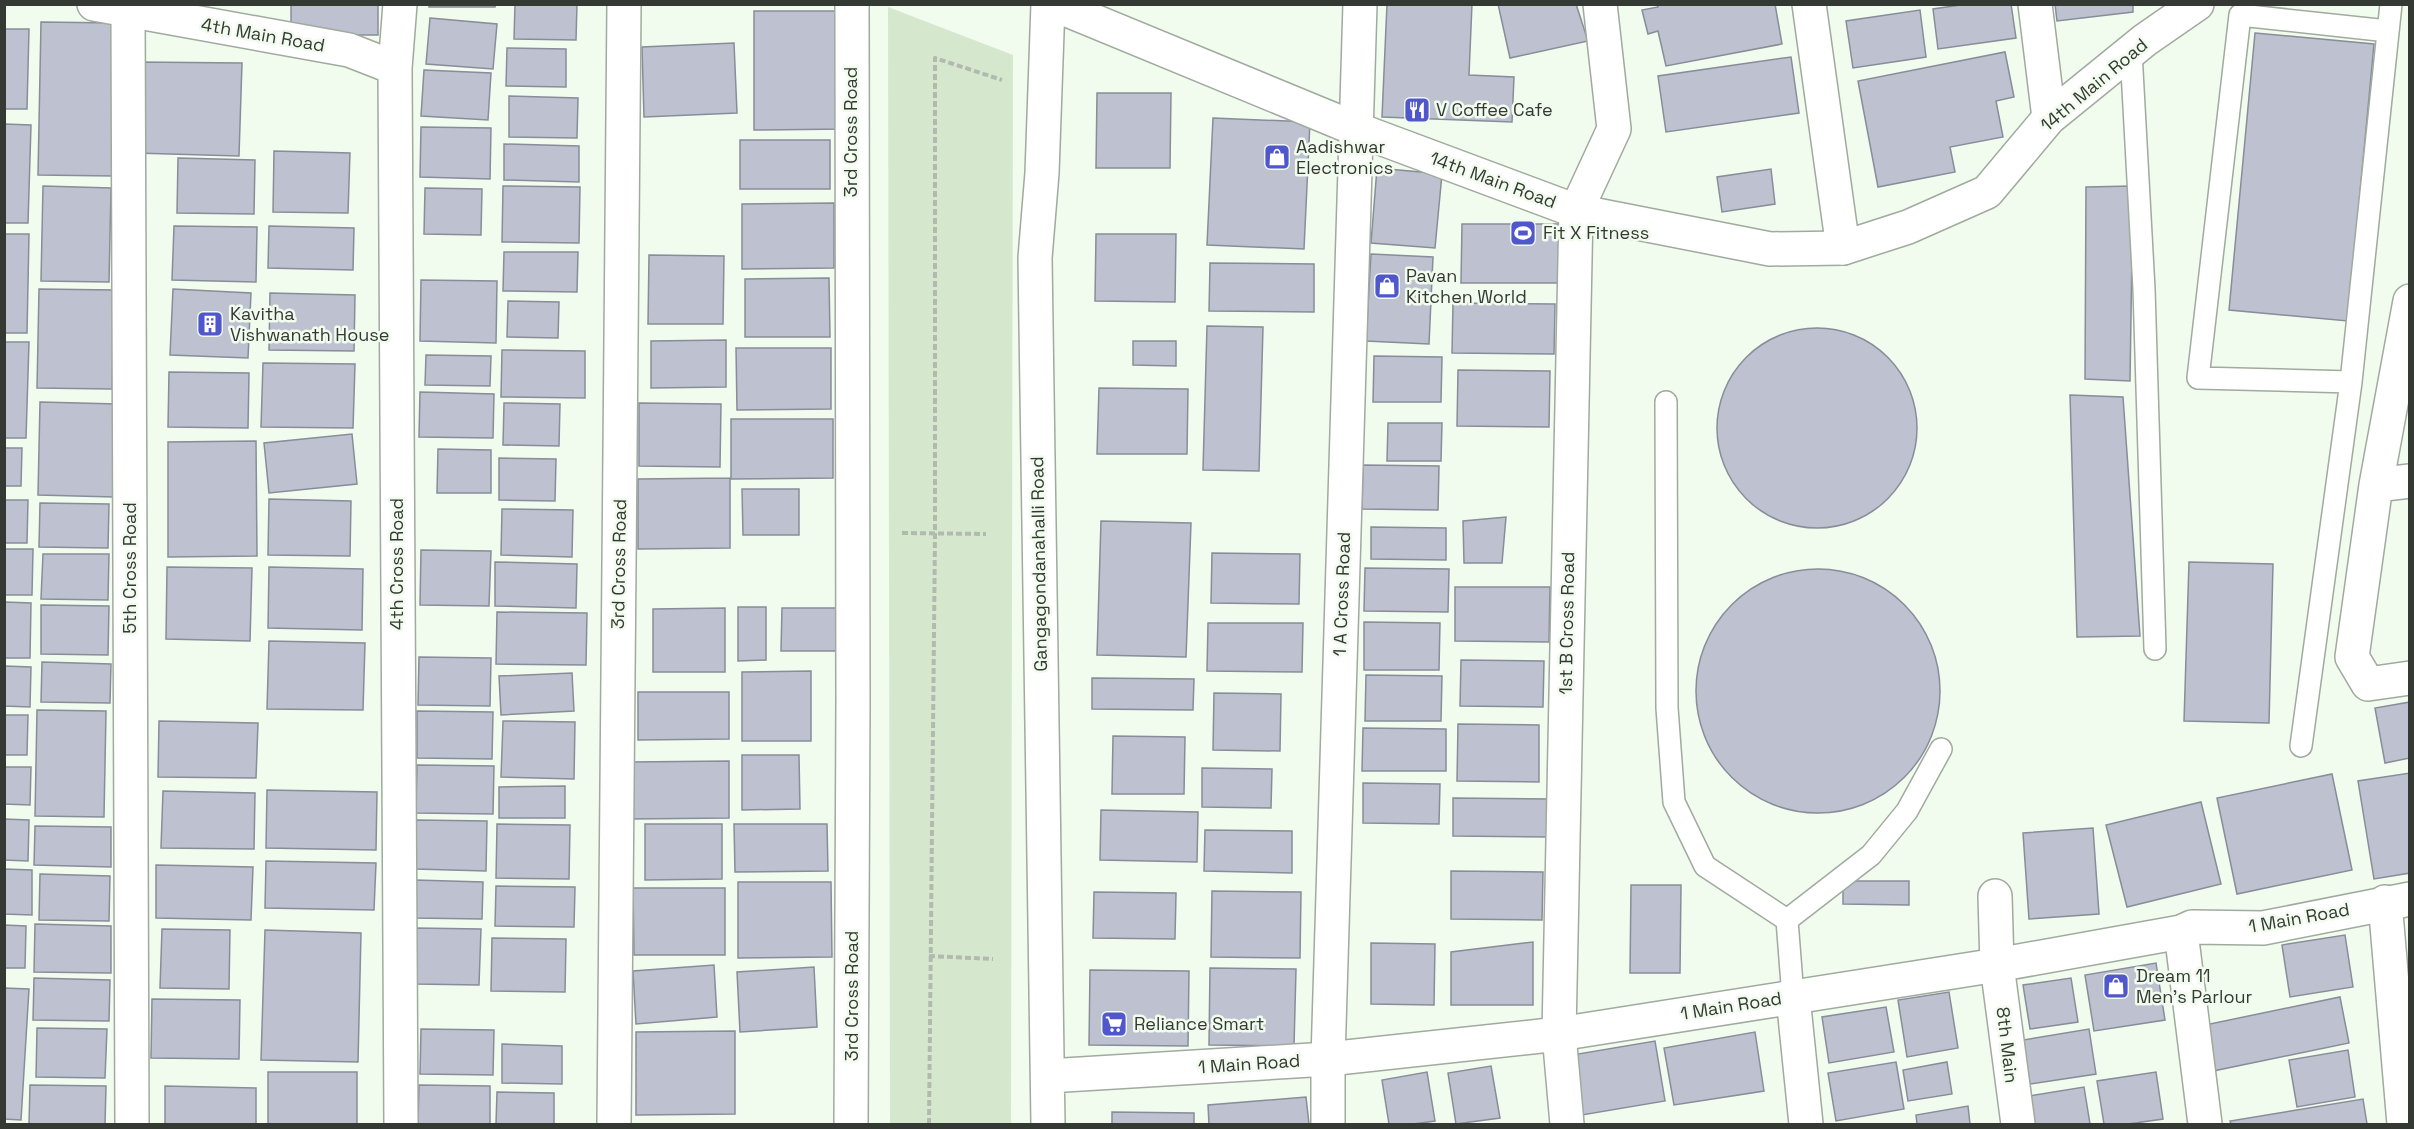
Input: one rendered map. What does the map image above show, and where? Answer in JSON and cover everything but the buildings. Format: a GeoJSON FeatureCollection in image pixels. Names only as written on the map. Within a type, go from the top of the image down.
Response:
{"type":"FeatureCollection","features":[{"type":"Feature","properties":{"kind":"street","name":"4th Main Road"},"geometry":{"type":"LineString","coordinates":[[94,4],[349,50],[394,68]]}},
{"type":"Feature","properties":{"kind":"street","name":"4th Cross Road"},"geometry":{"type":"LineString","coordinates":[[400,4],[394,68],[401,1125]]}},
{"type":"Feature","properties":{"kind":"street","name":"3rd Cross Road"},"geometry":{"type":"LineString","coordinates":[[614,1125],[624,4]]}},
{"type":"Feature","properties":{"kind":"street","name":"3rd Cross Road"},"geometry":{"type":"LineString","coordinates":[[851,1125],[854,703],[852,4]]}},
{"type":"Feature","properties":{"kind":"street","name":"Gangagondanahalli Road"},"geometry":{"type":"LineString","coordinates":[[1048,4],[1042,173],[1035,258],[1048,1125]]}},
{"type":"Feature","properties":{"kind":"street","name":"14th Main Road"},"geometry":{"type":"LineString","coordinates":[[1053,4],[1356,129],[1576,211],[1770,249],[1843,248],[1908,227],[1987,192],[2049,118],[2131,52],[2197,4]]}},
{"type":"Feature","properties":{"kind":"street","name":"1 A Cross Road"},"geometry":{"type":"LineString","coordinates":[[1328,1125],[1328,1059],[1360,4]]}},
{"type":"Feature","properties":{"kind":"street"},"geometry":{"type":"LineString","coordinates":[[1576,211],[1614,129],[1600,4]]}},
{"type":"Feature","properties":{"kind":"street"},"geometry":{"type":"LineString","coordinates":[[1809,4],[1843,248]]}},
{"type":"Feature","properties":{"kind":"street"},"geometry":{"type":"LineString","coordinates":[[2035,4],[2049,118]]}},
{"type":"Feature","properties":{"kind":"street","name":"5th Cross Road"},"geometry":{"type":"LineString","coordinates":[[128,11],[132,1125]]}},
{"type":"Feature","properties":{"kind":"street","name":"1st B Cross Road"},"geometry":{"type":"LineString","coordinates":[[1567,1125],[1559,1034],[1576,211]]}},
{"type":"Feature","properties":{"kind":"street"},"geometry":{"type":"LineString","coordinates":[[2408,321],[2376,485],[2352,657],[2368,684],[2409,678]]}},
{"type":"Feature","properties":{"kind":"street"},"geometry":{"type":"LineString","coordinates":[[2376,485],[2409,481]]}},
{"type":"Feature","properties":{"kind":"street","name":"8th Main"},"geometry":{"type":"LineString","coordinates":[[1995,896],[1997,965],[2018,1125]]}},
{"type":"Feature","properties":{"kind":"street","name":"1 Main Road"},"geometry":{"type":"LineString","coordinates":[[1048,1077],[1328,1059],[1559,1034],[1997,965],[2181,932],[2192,927],[2263,928],[2397,901]]}},
{"type":"Feature","properties":{"kind":"street"},"geometry":{"type":"LineString","coordinates":[[2397,901],[2404,1125]]}},
{"type":"Feature","properties":{"kind":"street"},"geometry":{"type":"LineString","coordinates":[[2181,932],[2205,1125]]}},
{"type":"Feature","properties":{"kind":"street"},"geometry":{"type":"LineString","coordinates":[[1793,997],[1806,1125]]}},
{"type":"Feature","properties":{"kind":"lane"},"geometry":{"type":"LineString","coordinates":[[2301,746],[2351,382],[2391,4]]}},
{"type":"Feature","properties":{"kind":"lane"},"geometry":{"type":"LineString","coordinates":[[2351,382],[2198,378],[2240,15],[2388,30]]}},
{"type":"Feature","properties":{"kind":"lane"},"geometry":{"type":"LineString","coordinates":[[2131,52],[2144,290],[2155,650]]}},
{"type":"Feature","properties":{"kind":"lane"},"geometry":{"type":"LineString","coordinates":[[1666,402],[1667,708],[1674,802],[1705,866],[1787,920]]}},
{"type":"Feature","properties":{"kind":"lane"},"geometry":{"type":"LineString","coordinates":[[1787,920],[1871,855],[1907,811],[1941,749]]}},
{"type":"Feature","properties":{"kind":"lane"},"geometry":{"type":"LineString","coordinates":[[1787,920],[1793,997]]}},
{"type":"Feature","properties":{"kind":"path"},"geometry":{"type":"LineString","coordinates":[[929,1125],[935,534],[935,58],[1002,80]]}},
{"type":"Feature","properties":{"kind":"path"},"geometry":{"type":"LineString","coordinates":[[902,533],[986,534]]}},
{"type":"Feature","properties":{"kind":"path"},"geometry":{"type":"LineString","coordinates":[[929,956],[993,959]]}},
{"type":"Feature","properties":{"kind":"green space"},"geometry":{"type":"Polygon","coordinates":[[[888,7],[1013,55],[1011,1124],[890,1124],[888,7]]]}},
{"type":"Feature","properties":{"kind":"place","name":"V Coffee Cafe"},"geometry":{"type":"Point","coordinates":[1417,110]}},
{"type":"Feature","properties":{"kind":"place","name":"Aadishwar Electronics"},"geometry":{"type":"Point","coordinates":[1277,157]}},
{"type":"Feature","properties":{"kind":"place","name":"Fit X Fitness"},"geometry":{"type":"Point","coordinates":[1523,233]}},
{"type":"Feature","properties":{"kind":"place","name":"Pavan Kitchen World"},"geometry":{"type":"Point","coordinates":[1387,286]}},
{"type":"Feature","properties":{"kind":"place","name":"Kavitha Vishwanath House"},"geometry":{"type":"Point","coordinates":[210,324]}},
{"type":"Feature","properties":{"kind":"place","name":"Dream 11 Men's Parlour"},"geometry":{"type":"Point","coordinates":[2116,986]}},
{"type":"Feature","properties":{"kind":"place","name":"Reliance Smart"},"geometry":{"type":"Point","coordinates":[1114,1024]}}]}
